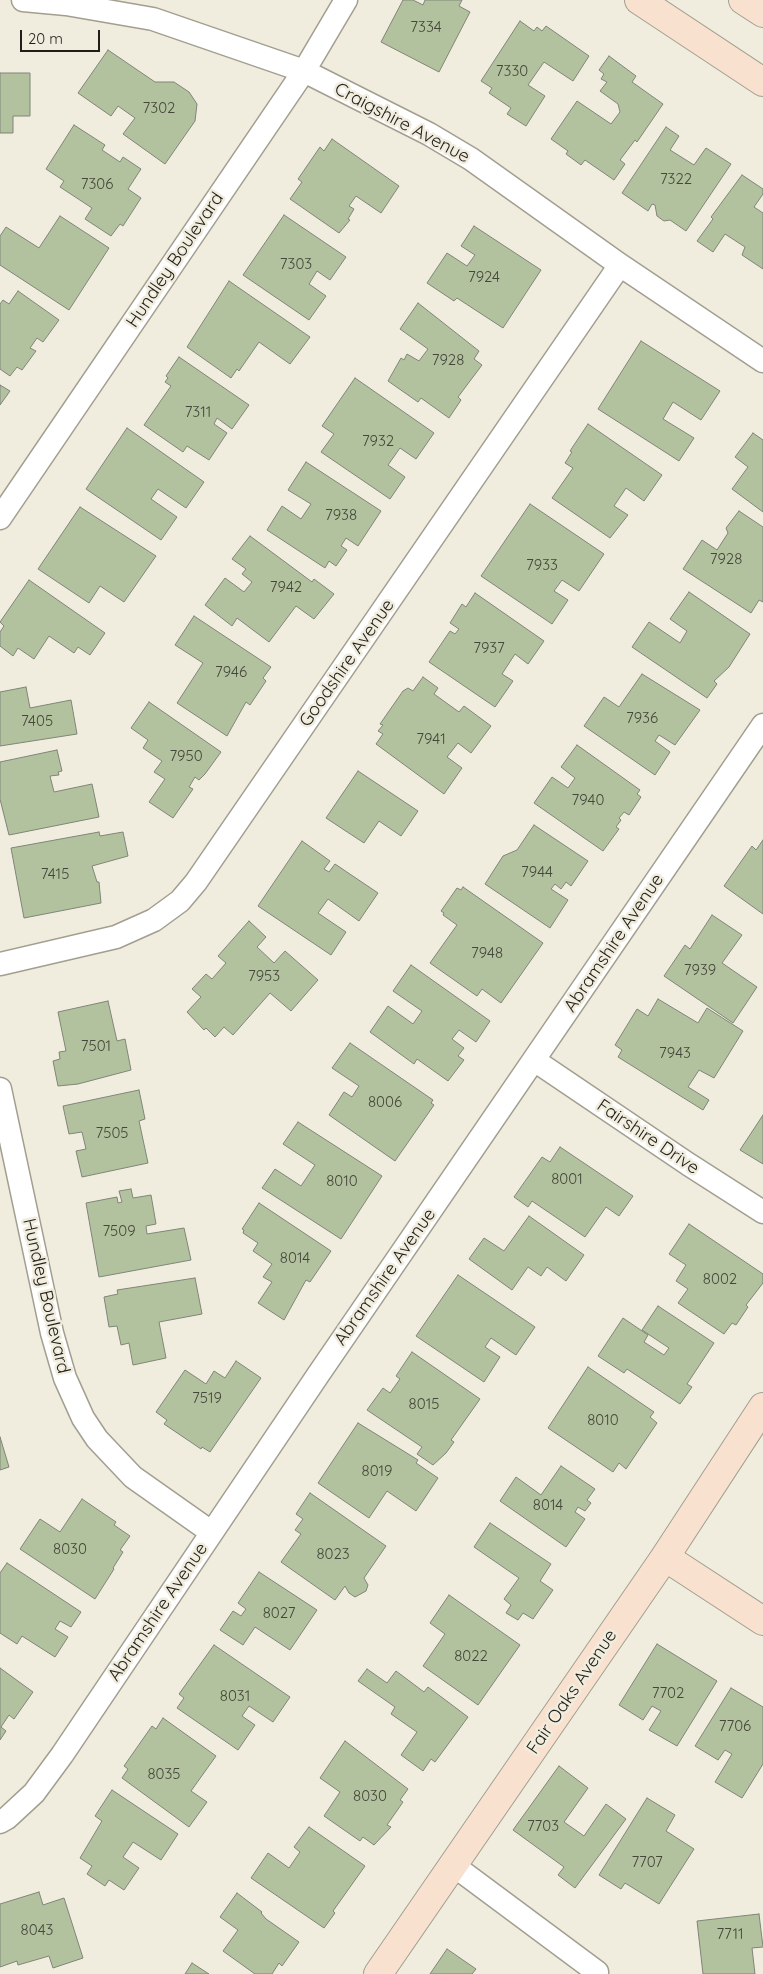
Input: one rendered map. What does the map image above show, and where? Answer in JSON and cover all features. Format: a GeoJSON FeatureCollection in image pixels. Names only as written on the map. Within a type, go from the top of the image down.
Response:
{"type":"FeatureCollection","features":[{"type":"Feature","properties":{"kind":"street","name":"Craigshire Avenue"},"geometry":{"type":"LineString","coordinates":[[23,0],[75,5],[153,19],[304,70],[429,134],[471,159],[620,265],[763,360]]}},
{"type":"Feature","properties":{"kind":"street","name":"Hundley Boulevard"},"geometry":{"type":"LineString","coordinates":[[0,518],[304,70],[346,0]]}},
{"type":"Feature","properties":{"kind":"street"},"geometry":{"type":"LineString","coordinates":[[640,0],[763,82]]}},
{"type":"Feature","properties":{"kind":"street"},"geometry":{"type":"LineString","coordinates":[[743,0],[763,13]]}},
{"type":"Feature","properties":{"kind":"street","name":"Goodshire Avenue"},"geometry":{"type":"LineString","coordinates":[[0,964],[116,937],[154,920],[180,901],[202,874],[620,265]]}},
{"type":"Feature","properties":{"kind":"street","name":"Abramshire Avenue"},"geometry":{"type":"LineString","coordinates":[[0,1822],[34,1793],[62,1755],[211,1532],[763,725]]}},
{"type":"Feature","properties":{"kind":"street","name":"Fairshire Drive"},"geometry":{"type":"LineString","coordinates":[[534,1060],[763,1212]]}},
{"type":"Feature","properties":{"kind":"street","name":"Hundley Boulevard"},"geometry":{"type":"LineString","coordinates":[[0,1089],[52,1333],[65,1378],[84,1418],[97,1439],[133,1477],[211,1532]]}},
{"type":"Feature","properties":{"kind":"street","name":"Fair Oaks Avenue"},"geometry":{"type":"LineString","coordinates":[[378,1974],[665,1556],[763,1407]]}},
{"type":"Feature","properties":{"kind":"street"},"geometry":{"type":"LineString","coordinates":[[665,1556],[763,1621]]}},
{"type":"Feature","properties":{"kind":"street"},"geometry":{"type":"LineString","coordinates":[[453,1865],[597,1972]]}},
{"type":"Feature","properties":{"kind":"building"},"geometry":{"type":"Polygon","coordinates":[[[403,0],[413,0],[423,5],[425,0],[462,0],[459,6],[470,12],[439,72],[381,42],[403,0]]]}},
{"type":"Feature","properties":{"kind":"building"},"geometry":{"type":"Polygon","coordinates":[[[520,21],[534,31],[537,27],[542,31],[546,26],[589,56],[573,81],[544,62],[528,85],[545,96],[526,126],[507,114],[511,108],[489,93],[492,88],[481,81],[520,21]]]}},
{"type":"Feature","properties":{"kind":"building"},"geometry":{"type":"Polygon","coordinates":[[[108,50],[155,82],[174,82],[189,92],[197,104],[195,121],[165,164],[123,134],[135,118],[118,106],[111,116],[78,93],[108,50]]]}},
{"type":"Feature","properties":{"kind":"building"},"geometry":{"type":"Polygon","coordinates":[[[609,56],[636,76],[632,82],[663,104],[637,142],[635,140],[620,160],[625,164],[614,180],[585,160],[581,165],[566,154],[568,151],[551,139],[577,101],[611,124],[620,112],[618,104],[600,91],[607,82],[601,79],[604,74],[599,70],[609,56]]]}},
{"type":"Feature","properties":{"kind":"building"},"geometry":{"type":"Polygon","coordinates":[[[0,73],[30,73],[30,116],[13,116],[13,133],[0,133],[0,73]]]}},
{"type":"Feature","properties":{"kind":"building"},"geometry":{"type":"Polygon","coordinates":[[[74,125],[105,145],[102,150],[120,162],[123,157],[141,169],[128,189],[141,198],[123,226],[120,224],[111,236],[85,219],[92,208],[60,187],[64,181],[46,169],[74,125]]]}},
{"type":"Feature","properties":{"kind":"building"},"geometry":{"type":"Polygon","coordinates":[[[666,127],[679,136],[670,150],[694,165],[706,148],[731,164],[686,231],[670,220],[664,221],[657,216],[655,205],[652,204],[648,211],[622,193],[666,127]]]}},
{"type":"Feature","properties":{"kind":"building"},"geometry":{"type":"Polygon","coordinates":[[[332,139],[399,186],[381,213],[356,196],[349,206],[354,209],[348,219],[350,220],[339,233],[290,199],[302,182],[298,179],[320,147],[324,151],[332,139]]]}},
{"type":"Feature","properties":{"kind":"building"},"geometry":{"type":"Polygon","coordinates":[[[742,175],[763,189],[763,194],[754,207],[763,213],[763,269],[742,255],[745,247],[725,234],[713,252],[697,241],[713,219],[711,217],[742,175]]]}},
{"type":"Feature","properties":{"kind":"building"},"geometry":{"type":"Polygon","coordinates":[[[284,215],[346,257],[330,280],[317,271],[309,284],[326,296],[309,320],[243,275],[284,215]]]}},
{"type":"Feature","properties":{"kind":"building"},"geometry":{"type":"Polygon","coordinates":[[[60,216],[109,248],[69,310],[0,265],[0,236],[6,227],[39,248],[60,216]]]}},
{"type":"Feature","properties":{"kind":"building"},"geometry":{"type":"Polygon","coordinates":[[[474,226],[541,270],[503,328],[457,298],[454,301],[427,283],[447,253],[467,266],[475,255],[461,246],[474,226]]]}},
{"type":"Feature","properties":{"kind":"building"},"geometry":{"type":"Polygon","coordinates":[[[229,281],[310,337],[290,364],[259,342],[239,371],[237,369],[231,378],[187,347],[229,281]]]}},
{"type":"Feature","properties":{"kind":"building"},"geometry":{"type":"Polygon","coordinates":[[[18,291],[59,320],[43,342],[37,338],[30,348],[36,351],[22,370],[17,367],[10,376],[0,369],[0,304],[3,300],[9,304],[18,291]]]}},
{"type":"Feature","properties":{"kind":"building"},"geometry":{"type":"Polygon","coordinates":[[[418,303],[479,351],[474,359],[482,365],[458,397],[461,400],[449,418],[421,398],[418,402],[388,381],[401,358],[404,360],[407,354],[419,361],[428,349],[400,329],[418,303]]]}},
{"type":"Feature","properties":{"kind":"building"},"geometry":{"type":"Polygon","coordinates":[[[641,341],[720,391],[701,420],[673,402],[663,419],[694,438],[679,461],[598,409],[641,341]]]}},
{"type":"Feature","properties":{"kind":"building"},"geometry":{"type":"Polygon","coordinates":[[[179,357],[249,405],[232,429],[217,418],[214,424],[227,433],[209,460],[187,446],[183,452],[144,425],[171,386],[165,382],[168,378],[166,376],[179,357]]]}},
{"type":"Feature","properties":{"kind":"building"},"geometry":{"type":"Polygon","coordinates":[[[355,378],[434,433],[416,459],[400,448],[388,465],[405,477],[390,499],[321,452],[334,434],[322,426],[355,378]]]}},
{"type":"Feature","properties":{"kind":"building"},"geometry":{"type":"Polygon","coordinates":[[[0,385],[10,391],[0,405],[0,385]]]}},
{"type":"Feature","properties":{"kind":"building"},"geometry":{"type":"Polygon","coordinates":[[[588,424],[662,475],[644,501],[626,488],[614,506],[628,515],[610,538],[552,498],[573,468],[565,463],[572,452],[570,451],[588,424]]]}},
{"type":"Feature","properties":{"kind":"building"},"geometry":{"type":"Polygon","coordinates":[[[127,428],[204,482],[186,508],[158,489],[151,499],[177,517],[161,540],[86,489],[127,428]]]}},
{"type":"Feature","properties":{"kind":"building"},"geometry":{"type":"Polygon","coordinates":[[[753,433],[763,440],[763,512],[732,489],[748,467],[735,457],[753,433]]]}},
{"type":"Feature","properties":{"kind":"building"},"geometry":{"type":"Polygon","coordinates":[[[306,462],[381,511],[358,546],[346,538],[341,546],[347,550],[336,566],[329,561],[325,568],[267,530],[282,506],[301,519],[311,504],[288,490],[306,462]]]}},
{"type":"Feature","properties":{"kind":"building"},"geometry":{"type":"Polygon","coordinates":[[[530,504],[604,554],[579,591],[562,580],[554,591],[568,600],[552,624],[481,576],[530,504]]]}},
{"type":"Feature","properties":{"kind":"building"},"geometry":{"type":"Polygon","coordinates":[[[80,507],[156,556],[124,602],[100,586],[89,603],[38,569],[80,507]]]}},
{"type":"Feature","properties":{"kind":"building"},"geometry":{"type":"Polygon","coordinates":[[[739,511],[763,527],[763,602],[759,600],[751,613],[683,569],[702,540],[717,550],[728,533],[726,528],[739,511]]]}},
{"type":"Feature","properties":{"kind":"building"},"geometry":{"type":"Polygon","coordinates":[[[250,536],[312,582],[314,579],[334,594],[314,619],[296,606],[269,642],[237,618],[232,626],[205,605],[225,578],[244,592],[252,582],[242,574],[246,569],[232,559],[250,536]]]}},
{"type":"Feature","properties":{"kind":"building"},"geometry":{"type":"Polygon","coordinates":[[[29,580],[105,633],[90,655],[78,647],[74,653],[49,636],[34,659],[18,648],[13,656],[0,646],[0,632],[4,626],[0,622],[29,580]]]}},
{"type":"Feature","properties":{"kind":"building"},"geometry":{"type":"Polygon","coordinates":[[[689,592],[750,634],[729,667],[714,681],[717,684],[707,698],[632,647],[649,622],[680,643],[687,631],[670,619],[689,592]]]}},
{"type":"Feature","properties":{"kind":"building"},"geometry":{"type":"Polygon","coordinates":[[[475,593],[544,641],[528,664],[515,654],[502,674],[513,681],[495,707],[429,662],[450,631],[455,634],[459,629],[450,623],[462,604],[466,607],[475,593]]]}},
{"type":"Feature","properties":{"kind":"building"},"geometry":{"type":"Polygon","coordinates":[[[194,616],[271,667],[263,678],[266,681],[250,705],[246,702],[227,736],[177,703],[203,663],[175,645],[194,616]]]}},
{"type":"Feature","properties":{"kind":"building"},"geometry":{"type":"Polygon","coordinates":[[[642,674],[700,710],[675,745],[659,735],[655,741],[670,752],[655,775],[584,726],[604,697],[619,707],[642,674]]]}},
{"type":"Feature","properties":{"kind":"building"},"geometry":{"type":"Polygon","coordinates":[[[423,677],[438,688],[434,694],[459,712],[464,706],[491,726],[471,753],[458,743],[447,757],[462,768],[444,794],[376,744],[383,734],[378,731],[383,725],[380,724],[403,691],[408,688],[413,691],[423,677]]]}},
{"type":"Feature","properties":{"kind":"building"},"geometry":{"type":"Polygon","coordinates":[[[26,687],[30,708],[71,700],[77,734],[0,746],[0,692],[26,687]]]}},
{"type":"Feature","properties":{"kind":"building"},"geometry":{"type":"Polygon","coordinates":[[[149,702],[221,752],[199,780],[195,777],[189,787],[193,789],[173,818],[149,802],[165,779],[154,772],[162,761],[143,748],[148,740],[131,728],[149,702]]]}},
{"type":"Feature","properties":{"kind":"building"},"geometry":{"type":"Polygon","coordinates":[[[577,745],[640,790],[637,794],[641,797],[629,815],[624,812],[619,818],[621,820],[616,827],[619,829],[603,851],[534,803],[552,777],[568,788],[575,778],[561,767],[577,745]]]}},
{"type":"Feature","properties":{"kind":"building"},"geometry":{"type":"Polygon","coordinates":[[[57,750],[62,771],[58,772],[59,775],[50,776],[54,792],[92,784],[99,817],[9,835],[0,799],[0,762],[57,750]]]}},
{"type":"Feature","properties":{"kind":"building"},"geometry":{"type":"Polygon","coordinates":[[[358,771],[418,811],[401,836],[379,821],[364,843],[326,818],[358,771]]]}},
{"type":"Feature","properties":{"kind":"building"},"geometry":{"type":"Polygon","coordinates":[[[534,825],[588,861],[571,886],[566,882],[561,889],[555,884],[551,889],[568,900],[550,928],[485,884],[503,856],[517,850],[534,825]]]}},
{"type":"Feature","properties":{"kind":"building"},"geometry":{"type":"Polygon","coordinates":[[[99,832],[100,836],[123,832],[128,856],[92,866],[97,882],[99,882],[101,903],[24,918],[11,848],[99,832]]]}},
{"type":"Feature","properties":{"kind":"building"},"geometry":{"type":"Polygon","coordinates":[[[763,840],[763,914],[724,886],[752,846],[756,850],[763,840]]]}},
{"type":"Feature","properties":{"kind":"building"},"geometry":{"type":"Polygon","coordinates":[[[302,841],[330,861],[324,869],[329,872],[335,864],[378,893],[359,921],[328,899],[318,913],[346,932],[331,955],[258,906],[302,841]]]}},
{"type":"Feature","properties":{"kind":"building"},"geometry":{"type":"Polygon","coordinates":[[[463,887],[543,943],[501,1003],[482,989],[477,996],[430,963],[457,925],[443,915],[444,913],[441,911],[457,888],[461,890],[463,887]]]}},
{"type":"Feature","properties":{"kind":"building"},"geometry":{"type":"Polygon","coordinates":[[[712,915],[742,935],[722,963],[757,987],[733,1023],[664,976],[685,945],[690,949],[712,915]]]}},
{"type":"Feature","properties":{"kind":"building"},"geometry":{"type":"Polygon","coordinates":[[[249,921],[266,937],[257,947],[274,963],[285,951],[318,980],[291,1011],[270,993],[233,1035],[224,1027],[215,1037],[206,1028],[204,1030],[187,1012],[201,997],[192,989],[206,974],[212,979],[226,963],[218,956],[249,921]]]}},
{"type":"Feature","properties":{"kind":"building"},"geometry":{"type":"Polygon","coordinates":[[[411,965],[490,1021],[476,1042],[459,1030],[452,1039],[464,1048],[458,1056],[464,1060],[448,1081],[417,1059],[414,1064],[370,1032],[388,1006],[413,1024],[422,1011],[393,991],[411,965]]]}},
{"type":"Feature","properties":{"kind":"building"},"geometry":{"type":"Polygon","coordinates":[[[658,999],[698,1023],[707,1008],[743,1031],[714,1078],[699,1070],[688,1087],[709,1100],[703,1110],[618,1057],[622,1050],[615,1045],[637,1009],[648,1016],[658,999]]]}},
{"type":"Feature","properties":{"kind":"building"},"geometry":{"type":"Polygon","coordinates":[[[108,1001],[117,1041],[125,1039],[131,1070],[78,1084],[58,1086],[53,1061],[60,1059],[59,1052],[66,1051],[58,1012],[108,1001]]]}},
{"type":"Feature","properties":{"kind":"building"},"geometry":{"type":"Polygon","coordinates":[[[350,1043],[433,1100],[431,1103],[434,1105],[395,1161],[329,1115],[344,1092],[352,1097],[359,1086],[332,1068],[350,1043]]]}},
{"type":"Feature","properties":{"kind":"building"},"geometry":{"type":"Polygon","coordinates":[[[139,1090],[145,1119],[139,1121],[148,1163],[82,1177],[76,1151],[86,1149],[82,1132],[69,1134],[63,1106],[139,1090]]]}},
{"type":"Feature","properties":{"kind":"building"},"geometry":{"type":"Polygon","coordinates":[[[763,1115],[763,1164],[740,1150],[763,1115]]]}},
{"type":"Feature","properties":{"kind":"building"},"geometry":{"type":"Polygon","coordinates":[[[298,1122],[382,1176],[341,1239],[262,1188],[275,1169],[301,1186],[315,1165],[283,1144],[298,1122]]]}},
{"type":"Feature","properties":{"kind":"building"},"geometry":{"type":"Polygon","coordinates":[[[560,1147],[633,1196],[619,1216],[606,1207],[585,1237],[532,1201],[528,1207],[514,1197],[542,1157],[550,1162],[560,1147]]]}},
{"type":"Feature","properties":{"kind":"building"},"geometry":{"type":"Polygon","coordinates":[[[131,1189],[133,1198],[151,1195],[156,1224],[146,1226],[147,1234],[184,1228],[191,1260],[99,1277],[86,1203],[117,1197],[118,1203],[122,1202],[119,1191],[131,1189]]]}},
{"type":"Feature","properties":{"kind":"building"},"geometry":{"type":"Polygon","coordinates":[[[259,1203],[331,1251],[310,1282],[306,1280],[284,1320],[258,1303],[272,1282],[263,1277],[272,1264],[253,1251],[258,1243],[243,1233],[244,1230],[242,1229],[259,1203]]]}},
{"type":"Feature","properties":{"kind":"building"},"geometry":{"type":"Polygon","coordinates":[[[529,1216],[584,1255],[566,1281],[547,1267],[541,1276],[528,1267],[512,1290],[469,1259],[484,1238],[504,1251],[529,1216]]]}},
{"type":"Feature","properties":{"kind":"building"},"geometry":{"type":"Polygon","coordinates":[[[689,1224],[763,1274],[763,1283],[746,1305],[748,1307],[736,1325],[732,1323],[724,1334],[678,1303],[688,1289],[676,1281],[686,1265],[669,1254],[689,1224]]]}},
{"type":"Feature","properties":{"kind":"building"},"geometry":{"type":"Polygon","coordinates":[[[458,1275],[535,1327],[516,1355],[491,1338],[485,1347],[500,1357],[484,1382],[416,1336],[458,1275]]]}},
{"type":"Feature","properties":{"kind":"building"},"geometry":{"type":"Polygon","coordinates":[[[195,1278],[202,1314],[159,1322],[166,1358],[133,1365],[129,1343],[121,1345],[117,1326],[109,1327],[104,1297],[118,1294],[117,1290],[195,1278]]]}},
{"type":"Feature","properties":{"kind":"building"},"geometry":{"type":"Polygon","coordinates":[[[658,1306],[714,1343],[687,1384],[692,1387],[680,1404],[627,1369],[624,1373],[598,1356],[623,1318],[648,1335],[644,1342],[664,1355],[669,1348],[642,1330],[658,1306]]]}},
{"type":"Feature","properties":{"kind":"building"},"geometry":{"type":"Polygon","coordinates":[[[412,1352],[480,1399],[451,1440],[454,1442],[446,1453],[433,1465],[417,1454],[422,1447],[367,1410],[383,1388],[390,1393],[400,1379],[396,1376],[412,1352]]]}},
{"type":"Feature","properties":{"kind":"building"},"geometry":{"type":"Polygon","coordinates":[[[236,1361],[261,1378],[210,1452],[202,1447],[201,1449],[164,1424],[167,1420],[156,1412],[185,1370],[206,1384],[214,1371],[225,1378],[236,1361]]]}},
{"type":"Feature","properties":{"kind":"building"},"geometry":{"type":"Polygon","coordinates":[[[588,1367],[654,1412],[650,1417],[657,1423],[626,1469],[619,1463],[613,1472],[548,1428],[588,1367]]]}},
{"type":"Feature","properties":{"kind":"building"},"geometry":{"type":"Polygon","coordinates":[[[358,1423],[418,1460],[416,1463],[438,1478],[416,1511],[387,1491],[369,1518],[318,1483],[358,1423]]]}},
{"type":"Feature","properties":{"kind":"building"},"geometry":{"type":"Polygon","coordinates":[[[0,1437],[9,1467],[0,1470],[0,1437]]]}},
{"type":"Feature","properties":{"kind":"building"},"geometry":{"type":"Polygon","coordinates":[[[561,1466],[595,1489],[587,1500],[591,1503],[585,1511],[578,1507],[575,1512],[585,1519],[566,1547],[500,1501],[516,1477],[541,1495],[561,1466]]]}},
{"type":"Feature","properties":{"kind":"building"},"geometry":{"type":"Polygon","coordinates":[[[310,1493],[386,1546],[364,1578],[368,1585],[366,1591],[355,1597],[349,1593],[345,1586],[335,1600],[281,1562],[301,1534],[295,1530],[303,1519],[296,1514],[310,1493]]]}},
{"type":"Feature","properties":{"kind":"building"},"geometry":{"type":"Polygon","coordinates":[[[82,1499],[116,1522],[114,1525],[130,1536],[120,1550],[123,1552],[114,1569],[95,1599],[20,1549],[40,1519],[60,1532],[82,1499]]]}},
{"type":"Feature","properties":{"kind":"building"},"geometry":{"type":"Polygon","coordinates":[[[490,1523],[551,1564],[540,1581],[553,1590],[533,1619],[523,1613],[518,1620],[506,1613],[511,1605],[504,1599],[519,1578],[474,1547],[490,1523]]]}},
{"type":"Feature","properties":{"kind":"building"},"geometry":{"type":"Polygon","coordinates":[[[7,1563],[81,1612],[71,1627],[60,1621],[55,1629],[68,1637],[55,1657],[22,1636],[17,1644],[0,1633],[0,1573],[7,1563]]]}},
{"type":"Feature","properties":{"kind":"building"},"geometry":{"type":"Polygon","coordinates":[[[259,1572],[317,1610],[290,1650],[255,1627],[243,1645],[220,1630],[233,1611],[241,1616],[246,1609],[238,1603],[259,1572]]]}},
{"type":"Feature","properties":{"kind":"building"},"geometry":{"type":"Polygon","coordinates":[[[449,1595],[520,1645],[478,1705],[423,1666],[445,1634],[430,1623],[449,1595]]]}},
{"type":"Feature","properties":{"kind":"building"},"geometry":{"type":"Polygon","coordinates":[[[657,1644],[717,1681],[677,1746],[649,1730],[661,1711],[652,1706],[643,1720],[619,1705],[657,1644]]]}},
{"type":"Feature","properties":{"kind":"building"},"geometry":{"type":"Polygon","coordinates":[[[214,1645],[290,1697],[273,1722],[249,1706],[242,1716],[255,1725],[238,1750],[177,1708],[184,1698],[179,1694],[214,1645]]]}},
{"type":"Feature","properties":{"kind":"building"},"geometry":{"type":"Polygon","coordinates":[[[0,1668],[33,1692],[14,1719],[9,1715],[1,1727],[6,1731],[0,1740],[0,1668]]]}},
{"type":"Feature","properties":{"kind":"building"},"geometry":{"type":"Polygon","coordinates":[[[367,1669],[387,1683],[396,1671],[424,1692],[428,1687],[468,1717],[435,1762],[431,1759],[423,1771],[401,1755],[417,1732],[391,1714],[395,1707],[358,1681],[367,1669]]]}},
{"type":"Feature","properties":{"kind":"building"},"geometry":{"type":"Polygon","coordinates":[[[731,1688],[763,1707],[763,1764],[742,1798],[715,1782],[732,1754],[725,1750],[718,1760],[695,1746],[731,1688]]]}},
{"type":"Feature","properties":{"kind":"building"},"geometry":{"type":"Polygon","coordinates":[[[163,1718],[216,1756],[191,1791],[207,1802],[189,1827],[122,1778],[128,1769],[124,1766],[152,1726],[156,1729],[163,1718]]]}},
{"type":"Feature","properties":{"kind":"building"},"geometry":{"type":"Polygon","coordinates":[[[345,1741],[408,1789],[400,1800],[403,1802],[387,1825],[391,1827],[374,1845],[363,1837],[360,1841],[324,1816],[340,1792],[320,1778],[345,1741]]]}},
{"type":"Feature","properties":{"kind":"building"},"geometry":{"type":"Polygon","coordinates":[[[559,1766],[588,1788],[564,1822],[584,1836],[606,1804],[626,1819],[575,1888],[558,1875],[564,1867],[513,1830],[559,1766]]]}},
{"type":"Feature","properties":{"kind":"building"},"geometry":{"type":"Polygon","coordinates":[[[112,1790],[178,1834],[161,1860],[133,1842],[123,1857],[139,1868],[124,1890],[109,1880],[105,1886],[87,1874],[92,1866],[80,1858],[102,1821],[95,1816],[112,1790]]]}},
{"type":"Feature","properties":{"kind":"building"},"geometry":{"type":"Polygon","coordinates":[[[647,1798],[675,1815],[666,1831],[694,1849],[659,1904],[625,1883],[621,1889],[599,1875],[647,1798]]]}},
{"type":"Feature","properties":{"kind":"building"},"geometry":{"type":"Polygon","coordinates":[[[309,1827],[365,1866],[333,1911],[335,1913],[324,1928],[251,1878],[268,1853],[289,1868],[300,1852],[294,1847],[309,1827]]]}},
{"type":"Feature","properties":{"kind":"building"},"geometry":{"type":"Polygon","coordinates":[[[39,1892],[43,1905],[64,1898],[83,1958],[53,1968],[49,1956],[18,1965],[17,1961],[0,1967],[0,1904],[39,1892]]]}},
{"type":"Feature","properties":{"kind":"building"},"geometry":{"type":"Polygon","coordinates":[[[237,1893],[262,1912],[266,1919],[299,1942],[282,1966],[279,1963],[272,1974],[255,1974],[223,1951],[238,1930],[220,1917],[237,1893]]]}},
{"type":"Feature","properties":{"kind":"building"},"geometry":{"type":"Polygon","coordinates":[[[759,1914],[763,1947],[752,1948],[755,1974],[703,1974],[697,1921],[759,1914]]]}},
{"type":"Feature","properties":{"kind":"building"},"geometry":{"type":"Polygon","coordinates":[[[447,1949],[476,1969],[472,1974],[430,1974],[447,1949]]]}},
{"type":"Feature","properties":{"kind":"building"},"geometry":{"type":"Polygon","coordinates":[[[192,1963],[209,1974],[185,1974],[192,1963]]]}}]}
